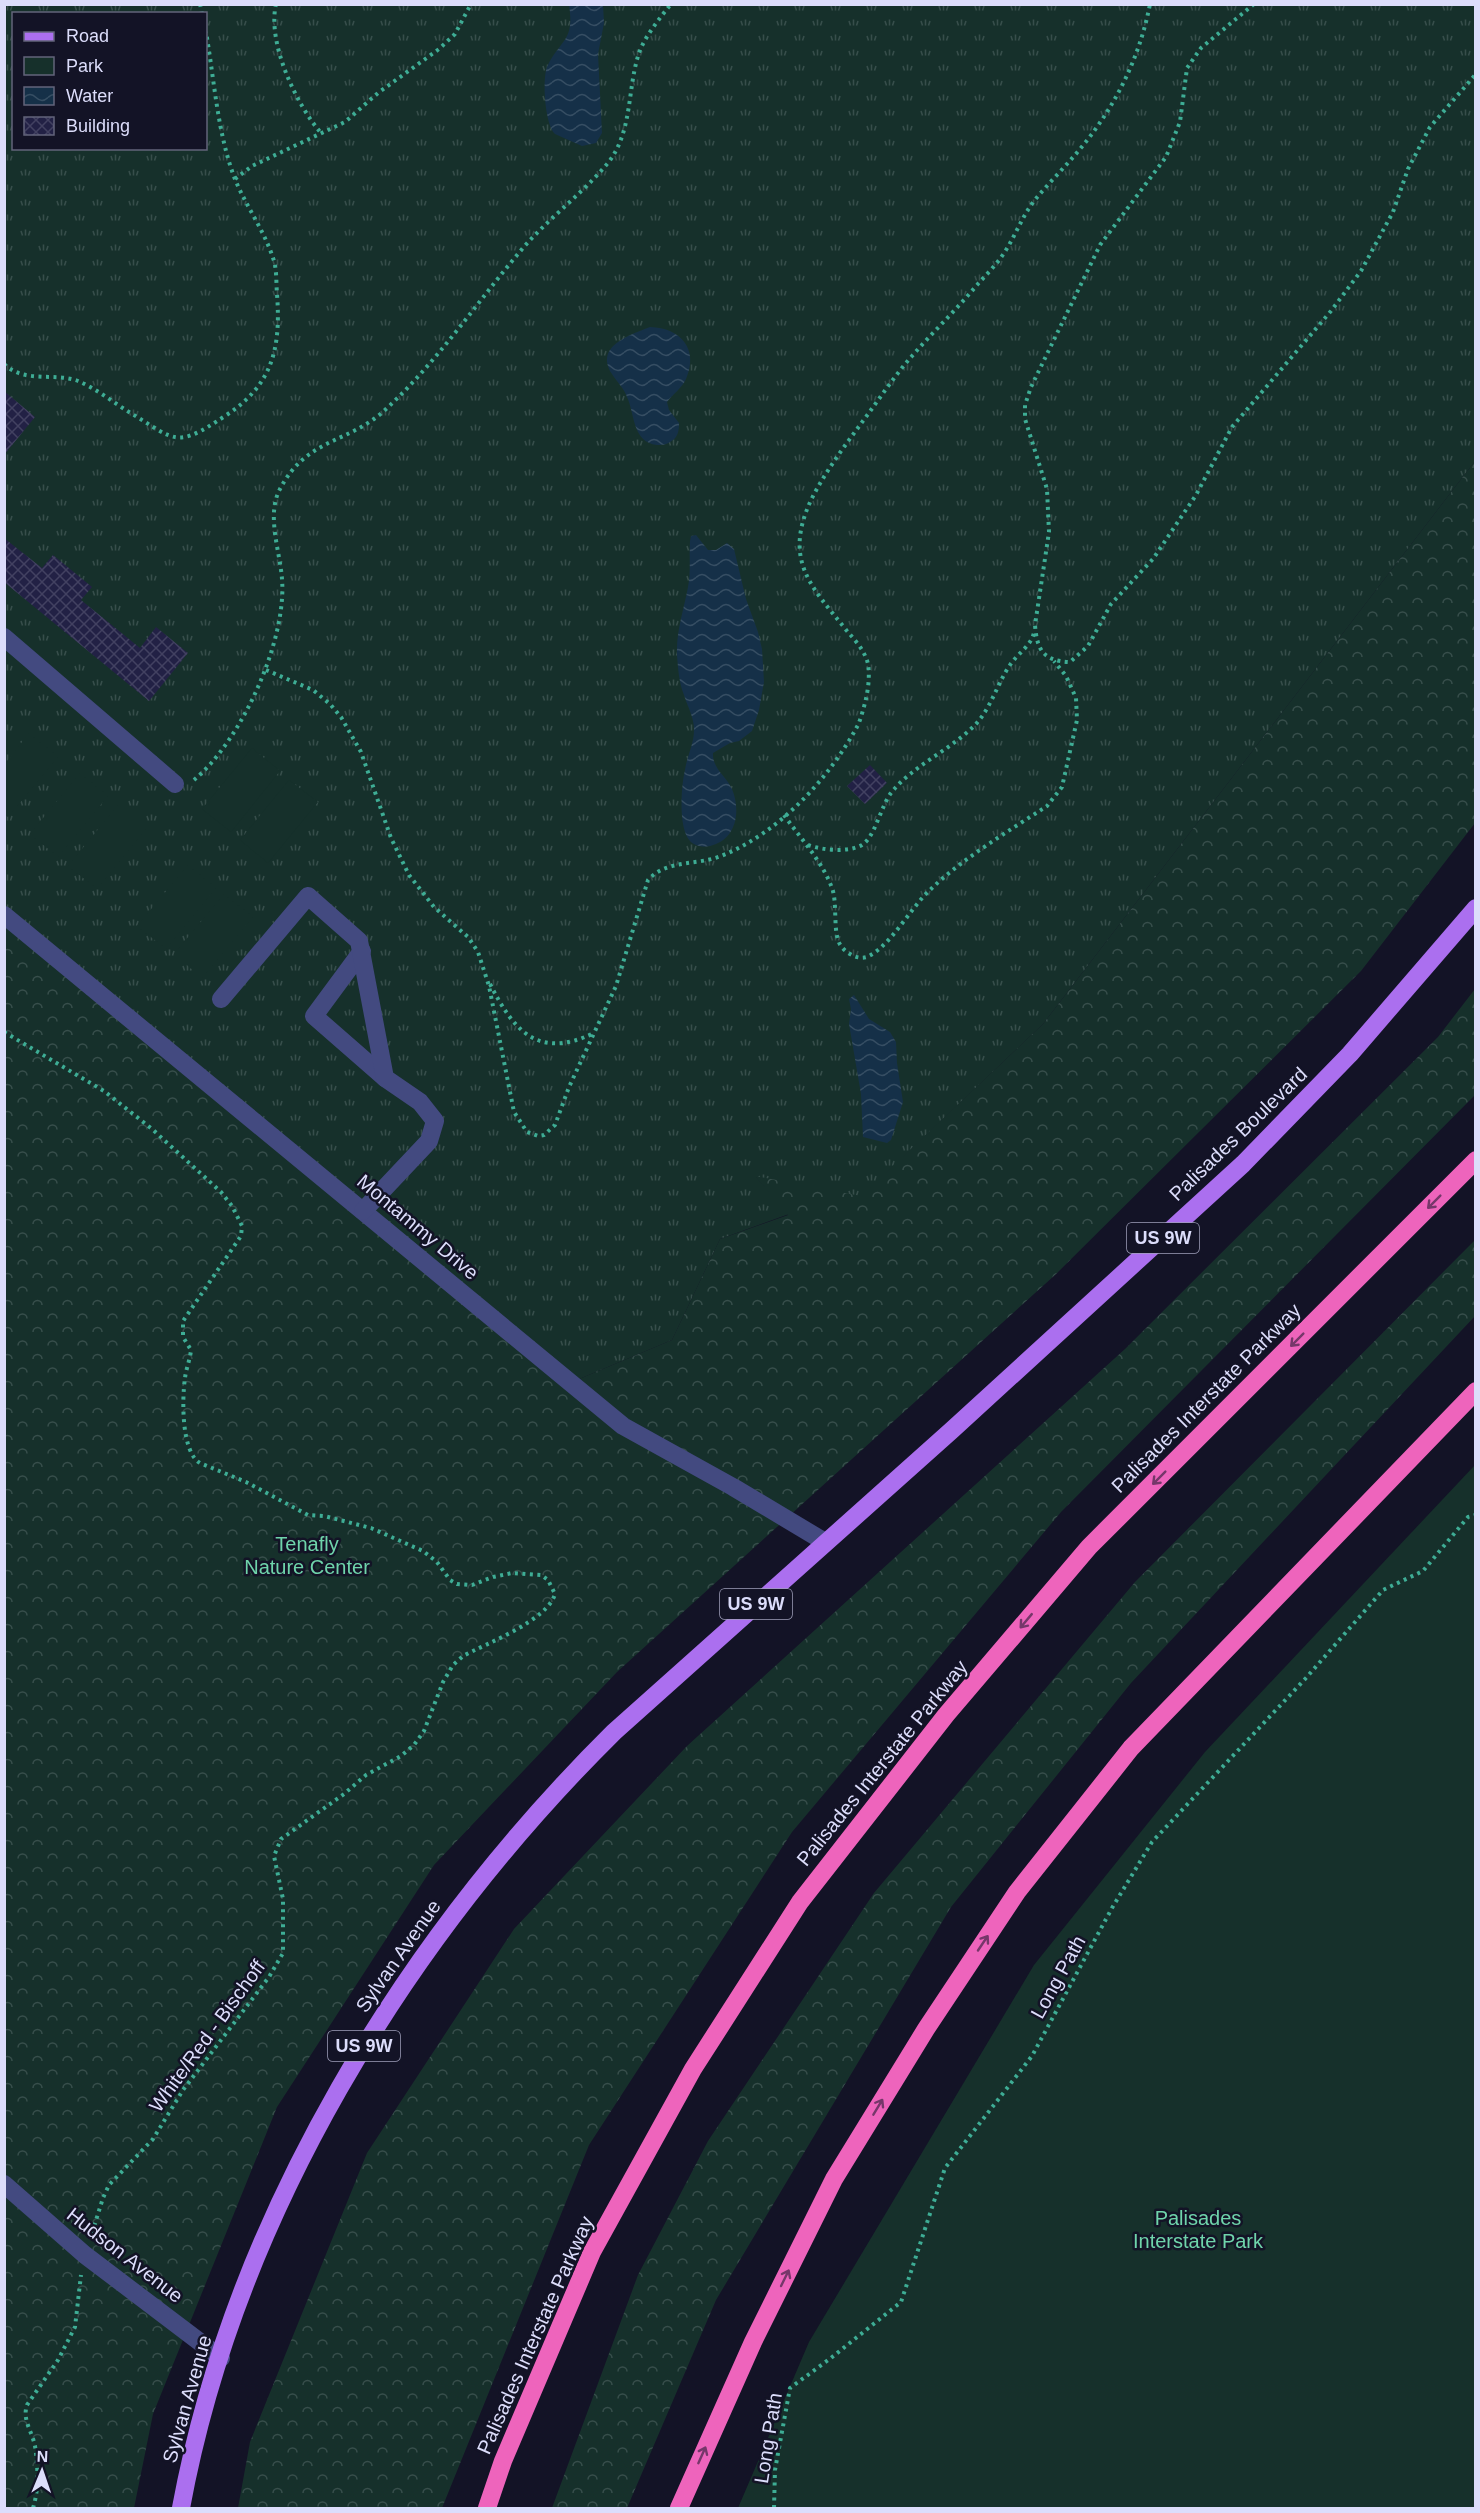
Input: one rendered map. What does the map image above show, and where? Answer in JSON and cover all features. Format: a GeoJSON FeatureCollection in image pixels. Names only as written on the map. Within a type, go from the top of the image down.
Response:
{"type":"FeatureCollection","features":[{"type":"Feature","properties":{"kind":"highway","name":"Palisades Interstate Parkway"},"geometry":{"type":"LineString","coordinates":[[487,2508],[503,2461],[592,2253],[693,2068],[800,1902],[946,1715],[1089,1547],[1476,1160]]}},
{"type":"Feature","properties":{"kind":"highway"},"geometry":{"type":"LineString","coordinates":[[679,2508],[753,2342],[834,2179],[926,2029],[1017,1892],[1131,1748],[1476,1391]]}},
{"type":"Feature","properties":{"kind":"main road","name":"Palisades Boulevard"},"geometry":{"type":"LineString","coordinates":[[825,1542],[1243,1164],[1350,1054],[1476,908]]}},
{"type":"Feature","properties":{"kind":"main road","name":"Sylvan Avenue"},"geometry":{"type":"LineString","coordinates":[[181,2508],[201,2421],[221,2358],[262,2248],[318,2129],[369,2039],[432,1943],[495,1862],[589,1756],[660,1689],[825,1542]]}},
{"type":"Feature","properties":{"kind":"street"},"geometry":{"type":"LineString","coordinates":[[4,637],[175,784]]}},
{"type":"Feature","properties":{"kind":"street"},"geometry":{"type":"LineString","coordinates":[[220,999],[308,896],[359,941],[385,1078]]}},
{"type":"Feature","properties":{"kind":"street","name":"Montammy Drive"},"geometry":{"type":"LineString","coordinates":[[4,915],[622,1426],[733,1487],[825,1542]]}},
{"type":"Feature","properties":{"kind":"street"},"geometry":{"type":"LineString","coordinates":[[362,951],[314,1016],[385,1078],[420,1102],[435,1121],[429,1141],[363,1211]]}},
{"type":"Feature","properties":{"kind":"street","name":"Hudson Avenue"},"geometry":{"type":"LineString","coordinates":[[4,2184],[85,2255],[221,2358]]}},
{"type":"Feature","properties":{"kind":"path"},"geometry":{"type":"LineString","coordinates":[[276,4],[274,23],[278,50],[303,107],[321,133]]}},
{"type":"Feature","properties":{"kind":"path"},"geometry":{"type":"LineString","coordinates":[[235,179],[252,166],[345,122],[378,93],[439,49],[454,34],[471,4]]}},
{"type":"Feature","properties":{"kind":"path"},"geometry":{"type":"LineString","coordinates":[[175,784],[190,783],[209,768],[227,744],[266,670],[279,628],[283,603],[274,509],[279,490],[290,473],[313,450],[368,424],[414,382],[524,246],[609,161],[621,136],[630,107],[640,52],[671,4]]}},
{"type":"Feature","properties":{"kind":"path"},"geometry":{"type":"LineString","coordinates":[[266,670],[313,690],[330,704],[361,752],[391,838],[409,875],[434,907],[468,937],[478,952],[487,978],[514,1112],[527,1132],[538,1136],[544,1135],[555,1125],[569,1088],[616,986],[648,880],[657,870],[670,865],[704,861],[722,855],[768,829],[798,804],[828,770],[859,723],[868,691],[868,664],[864,653],[820,598],[804,574],[801,564],[800,540],[811,500],[843,448],[910,358],[975,288],[1006,250],[1020,220],[1034,201],[1076,154],[1108,113],[1120,93],[1141,44],[1150,4]]}},
{"type":"Feature","properties":{"kind":"path"},"geometry":{"type":"LineString","coordinates":[[806,844],[833,849],[861,845],[868,839],[891,794],[960,738],[986,711],[1010,665],[1033,638],[1049,532],[1047,489],[1025,419],[1025,405],[1031,387],[1100,245],[1166,157],[1180,122],[1184,84],[1192,61],[1201,48],[1254,4]]}},
{"type":"Feature","properties":{"kind":"path"},"geometry":{"type":"LineString","coordinates":[[4,364],[16,372],[31,376],[79,381],[171,437],[193,436],[230,413],[262,383],[271,366],[277,326],[274,260],[254,214],[235,179],[225,147],[207,38]]}},
{"type":"Feature","properties":{"kind":"path"},"geometry":{"type":"LineString","coordinates":[[1053,660],[1070,662],[1088,646],[1112,604],[1153,559],[1196,495],[1232,427],[1347,291],[1385,230],[1394,212],[1408,169],[1430,128],[1476,74]]}},
{"type":"Feature","properties":{"kind":"path"},"geometry":{"type":"LineString","coordinates":[[784,815],[823,868],[833,892],[838,942],[846,952],[854,956],[861,958],[869,956],[881,947],[933,887],[1047,806],[1057,795],[1067,773],[1078,709],[1071,687],[1053,660],[1042,652],[1036,639],[1035,625]]}},
{"type":"Feature","properties":{"kind":"path"},"geometry":{"type":"LineString","coordinates":[[487,978],[512,1023],[531,1037],[554,1044],[568,1043],[594,1033]]}},
{"type":"Feature","properties":{"kind":"path","name":"White/Red - Bischoff"},"geometry":{"type":"LineString","coordinates":[[4,1032],[104,1091],[152,1129],[221,1192],[232,1206],[242,1226],[242,1236],[224,1258],[197,1305],[183,1322],[183,1337],[191,1350],[184,1380],[186,1442],[192,1458],[257,1487],[308,1515],[324,1516],[371,1528],[423,1551],[437,1562],[450,1580],[457,1584],[472,1584],[512,1573],[536,1574],[548,1580],[555,1594],[553,1601],[539,1615],[463,1656],[453,1665],[442,1682],[424,1731],[406,1753],[366,1775],[344,1794],[281,1839],[274,1856],[283,1899],[284,1944],[281,1958],[183,2090],[153,2139],[110,2185],[102,2198],[85,2255]]}},
{"type":"Feature","properties":{"kind":"path","name":"Long Path"},"geometry":{"type":"LineString","coordinates":[[774,2508],[775,2470],[790,2388],[901,2302],[945,2169],[1032,2056],[1112,1908],[1152,1842],[1306,1678],[1383,1590],[1423,1571],[1468,1517],[1476,1515]]}},
{"type":"Feature","properties":{"kind":"path"},"geometry":{"type":"LineString","coordinates":[[33,2508],[36,2499],[35,2446],[24,2412],[58,2360],[75,2327],[79,2285],[85,2255]]}},
{"type":"Feature","properties":{"kind":"green space"},"geometry":{"type":"Polygon","coordinates":[[[4,5],[1475,5],[1475,461],[1043,1024],[861,1197],[756,1177],[789,1214],[720,1239],[672,1340],[572,1382],[5,914],[4,5]]]}},
{"type":"Feature","properties":{"kind":"green space","name":"Tenafly Nature Center"},"geometry":{"type":"Polygon","coordinates":[[[1475,461],[1475,823],[1361,971],[1055,1275],[617,1672],[434,1865],[277,2107],[153,2414],[134,2508],[5,2508],[4,914],[572,1382],[672,1340],[720,1239],[788,1215],[755,1176],[861,1196],[1043,1024],[1475,461]]]}},
{"type":"Feature","properties":{"kind":"green space"},"geometry":{"type":"Polygon","coordinates":[[[29,733],[58,757],[8,817],[5,815],[5,764],[29,733]]]}},
{"type":"Feature","properties":{"kind":"green space"},"geometry":{"type":"Polygon","coordinates":[[[252,748],[280,771],[231,832],[202,809],[252,748]]]}},
{"type":"Feature","properties":{"kind":"green space"},"geometry":{"type":"Polygon","coordinates":[[[80,773],[108,796],[58,857],[30,834],[80,773]]]}},
{"type":"Feature","properties":{"kind":"green space"},"geometry":{"type":"Polygon","coordinates":[[[289,780],[318,802],[268,863],[240,840],[289,780]]]}},
{"type":"Feature","properties":{"kind":"green space"},"geometry":{"type":"Polygon","coordinates":[[[118,805],[146,829],[97,889],[68,866],[118,805]]]}},
{"type":"Feature","properties":{"kind":"green space"},"geometry":{"type":"Polygon","coordinates":[[[188,865],[216,888],[166,949],[137,926],[188,865]]]}},
{"type":"Feature","properties":{"kind":"green space"},"geometry":{"type":"Polygon","coordinates":[[[224,894],[253,917],[202,978],[174,954],[224,894]]]}},
{"type":"Feature","properties":{"kind":"green space"},"geometry":{"type":"Polygon","coordinates":[[[1475,989],[1475,1095],[1061,1512],[792,1832],[589,2145],[442,2508],[238,2508],[250,2442],[367,2153],[514,1929],[687,1746],[1125,1349],[1438,1037],[1475,989]]]}},
{"type":"Feature","properties":{"kind":"green space"},"geometry":{"type":"Polygon","coordinates":[[[1475,1240],[1475,1316],[1131,1683],[951,1907],[716,2300],[627,2508],[552,2508],[638,2275],[708,2141],[874,1893],[1135,1582],[1475,1240]]]}},
{"type":"Feature","properties":{"kind":"green space","name":"Palisades Interstate Park"},"geometry":{"type":"Polygon","coordinates":[[[1475,1465],[1475,2508],[738,2508],[809,2342],[1034,1965],[1205,1752],[1475,1465]]]}},
{"type":"Feature","properties":{"kind":"water"},"geometry":{"type":"Polygon","coordinates":[[[569,5],[603,5],[604,23],[598,54],[602,133],[596,143],[582,146],[555,134],[549,122],[545,102],[545,73],[568,33],[569,5]]]}},
{"type":"Feature","properties":{"kind":"water"},"geometry":{"type":"Polygon","coordinates":[[[650,327],[671,331],[678,336],[684,342],[690,358],[686,379],[667,402],[669,410],[679,423],[678,434],[673,440],[662,445],[649,443],[639,433],[626,394],[608,364],[611,349],[617,343],[650,327]]]}},
{"type":"Feature","properties":{"kind":"water"},"geometry":{"type":"Polygon","coordinates":[[[696,535],[708,550],[716,550],[727,543],[734,549],[746,599],[762,649],[764,682],[759,710],[752,731],[739,741],[730,743],[713,753],[717,768],[735,796],[736,812],[733,828],[729,834],[716,844],[705,847],[694,844],[689,839],[683,821],[684,777],[693,740],[694,725],[681,686],[677,655],[679,629],[689,581],[690,541],[691,536],[696,535]]]}},
{"type":"Feature","properties":{"kind":"water"},"geometry":{"type":"Polygon","coordinates":[[[854,995],[869,1019],[890,1032],[896,1042],[903,1102],[891,1140],[887,1143],[863,1137],[861,1094],[849,1024],[851,1009],[849,999],[854,995]]]}},
{"type":"Feature","properties":{"kind":"building"},"geometry":{"type":"Polygon","coordinates":[[[4,391],[35,417],[4,455],[4,391]]]}},
{"type":"Feature","properties":{"kind":"building"},"geometry":{"type":"Polygon","coordinates":[[[4,538],[42,568],[53,555],[92,587],[81,600],[140,648],[156,627],[188,653],[149,701],[4,582],[4,538]]]}},
{"type":"Feature","properties":{"kind":"building"},"geometry":{"type":"Polygon","coordinates":[[[870,765],[887,783],[865,804],[847,786],[870,765]]]}}]}
